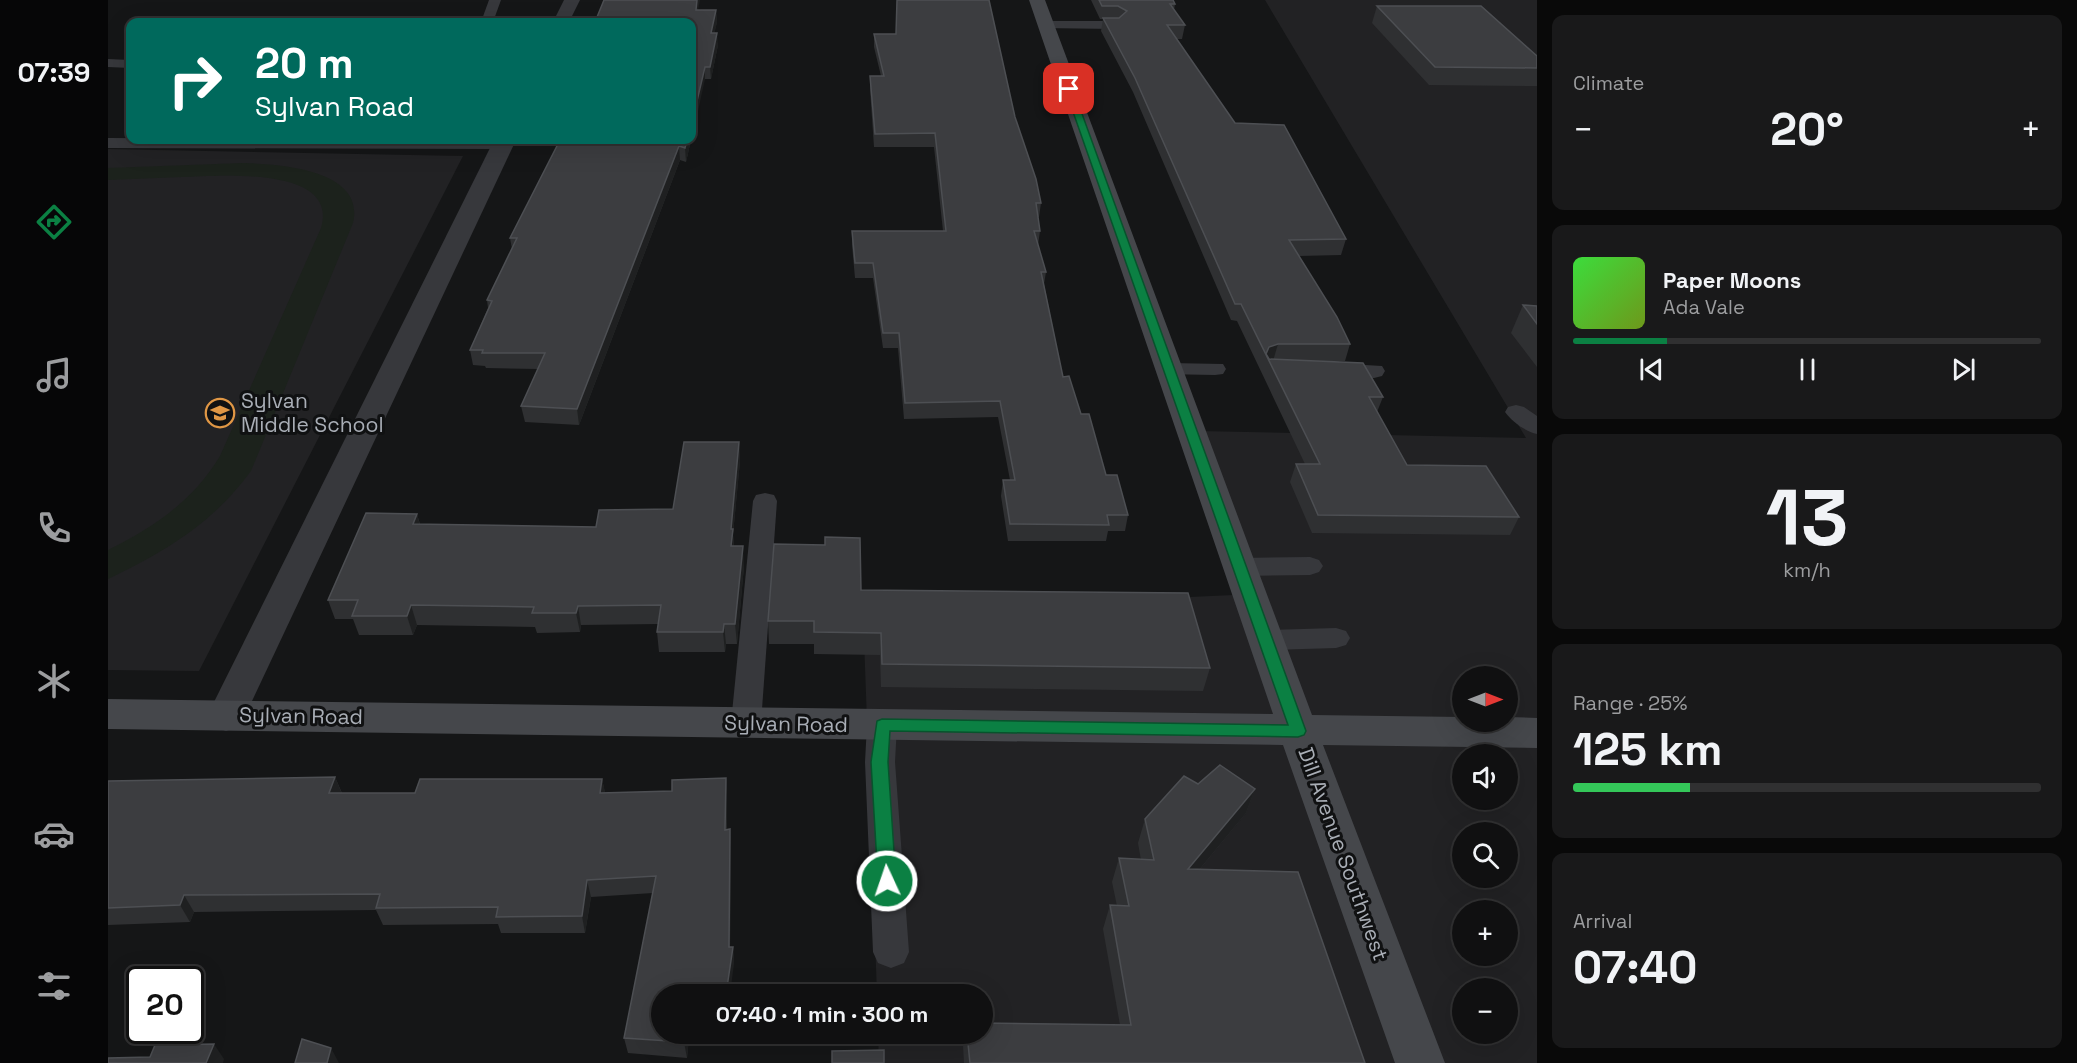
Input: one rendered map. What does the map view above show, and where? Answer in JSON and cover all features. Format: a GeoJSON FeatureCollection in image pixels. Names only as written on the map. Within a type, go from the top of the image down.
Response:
{"type":"FeatureCollection","features":[{"type":"Feature","properties":{"kind":"main road","name":"Dill Avenue Southwest"},"geometry":{"type":"LineString","coordinates":[[1041,12],[1298,731],[1420,1063]]}},
{"type":"Feature","properties":{"kind":"main road","name":"Sylvan Road"},"geometry":{"type":"LineString","coordinates":[[108,714],[1537,733]]}},
{"type":"Feature","properties":{"kind":"street"},"geometry":{"type":"LineString","coordinates":[[563,18],[572,0]]}},
{"type":"Feature","properties":{"kind":"street"},"geometry":{"type":"LineString","coordinates":[[226,716],[502,144]]}},
{"type":"Feature","properties":{"kind":"lane"},"geometry":{"type":"LineString","coordinates":[[488,18],[495,0]]}},
{"type":"Feature","properties":{"kind":"lane"},"geometry":{"type":"LineString","coordinates":[[1041,12],[1116,25]]}},
{"type":"Feature","properties":{"kind":"lane"},"geometry":{"type":"LineString","coordinates":[[108,63],[126,64]]}},
{"type":"Feature","properties":{"kind":"lane"},"geometry":{"type":"LineString","coordinates":[[108,143],[126,143]]}},
{"type":"Feature","properties":{"kind":"lane"},"geometry":{"type":"LineString","coordinates":[[1169,369],[1215,369]]}},
{"type":"Feature","properties":{"kind":"lane"},"geometry":{"type":"LineString","coordinates":[[1308,370],[1374,371]]}},
{"type":"Feature","properties":{"kind":"lane"},"geometry":{"type":"LineString","coordinates":[[1516,412],[1537,427]]}},
{"type":"Feature","properties":{"kind":"lane"},"geometry":{"type":"LineString","coordinates":[[746,723],[765,501]]}},
{"type":"Feature","properties":{"kind":"lane"},"geometry":{"type":"LineString","coordinates":[[1239,567],[1310,566]]}},
{"type":"Feature","properties":{"kind":"lane"},"geometry":{"type":"LineString","coordinates":[[1266,640],[1336,638]]}},
{"type":"Feature","properties":{"kind":"lane"},"geometry":{"type":"LineString","coordinates":[[882,725],[880,762],[891,952]]}},
{"type":"Feature","properties":{"kind":"shaded area"},"geometry":{"type":"Polygon","coordinates":[[[1265,0],[1537,0],[1537,1063],[879,1063],[878,1044],[993,1044],[993,984],[877,984],[863,612],[1255,594],[1198,431],[1526,438],[1265,0]]]}},
{"type":"Feature","properties":{"kind":"shaded area","name":"Sylvan Middle School"},"geometry":{"type":"Polygon","coordinates":[[[108,149],[463,156],[199,671],[108,670],[108,149]]]}},
{"type":"Feature","properties":{"kind":"shaded area"},"geometry":{"type":"Polygon","coordinates":[[[243,163],[297,168],[333,181],[346,191],[353,205],[353,223],[251,471],[220,506],[187,534],[149,558],[108,579],[108,550],[141,532],[171,511],[198,486],[220,456],[321,228],[322,208],[312,193],[294,184],[271,178],[221,176],[108,180],[108,168],[243,163]]]}},
{"type":"Feature","properties":{"kind":"building"},"geometry":{"type":"Polygon","coordinates":[[[604,0],[697,0],[696,10],[716,10],[711,33],[717,33],[710,67],[705,67],[696,105],[696,18],[597,18],[604,0]]]}},
{"type":"Feature","properties":{"kind":"building"},"geometry":{"type":"Polygon","coordinates":[[[897,0],[989,0],[1015,117],[1036,179],[1041,203],[1036,203],[1040,231],[1034,231],[1046,272],[1041,272],[1063,377],[1069,376],[1081,414],[1089,414],[1106,475],[1117,475],[1128,515],[1107,515],[1109,525],[1010,524],[1003,480],[1015,480],[1000,401],[905,403],[899,333],[883,333],[873,263],[855,263],[852,231],[946,231],[935,133],[875,134],[870,76],[884,76],[874,34],[896,34],[897,0]]]}},
{"type":"Feature","properties":{"kind":"building"},"geometry":{"type":"Polygon","coordinates":[[[1099,0],[1173,0],[1175,4],[1170,4],[1185,25],[1167,25],[1235,123],[1284,125],[1346,239],[1289,240],[1337,317],[1350,344],[1278,344],[1269,347],[1266,354],[1269,359],[1363,363],[1383,397],[1369,397],[1407,465],[1486,466],[1519,517],[1318,515],[1296,464],[1320,464],[1241,304],[1235,304],[1135,78],[1103,18],[1119,18],[1127,11],[1118,6],[1102,6],[1099,0]]]}},
{"type":"Feature","properties":{"kind":"building"},"geometry":{"type":"Polygon","coordinates":[[[1377,6],[1481,6],[1537,56],[1537,68],[1435,67],[1377,6]]]}},
{"type":"Feature","properties":{"kind":"building"},"geometry":{"type":"Polygon","coordinates":[[[558,144],[686,144],[685,148],[679,146],[577,409],[521,406],[545,353],[482,353],[483,350],[470,350],[492,301],[487,300],[517,238],[510,238],[558,144]]]}},
{"type":"Feature","properties":{"kind":"building"},"geometry":{"type":"Polygon","coordinates":[[[1523,305],[1537,306],[1537,324],[1523,305]]]}},
{"type":"Feature","properties":{"kind":"building"},"geometry":{"type":"Polygon","coordinates":[[[684,442],[739,442],[731,546],[743,546],[735,624],[724,624],[723,632],[657,632],[661,605],[578,606],[576,613],[532,613],[534,607],[411,605],[407,616],[352,616],[358,600],[328,600],[366,513],[417,514],[413,524],[596,527],[599,510],[673,509],[684,442]]]}},
{"type":"Feature","properties":{"kind":"building"},"geometry":{"type":"Polygon","coordinates":[[[825,537],[860,538],[861,590],[1188,593],[1210,668],[882,664],[881,633],[814,632],[814,621],[768,621],[774,544],[825,545],[825,537]]]}},
{"type":"Feature","properties":{"kind":"building"},"geometry":{"type":"Polygon","coordinates":[[[1220,765],[1255,789],[1188,869],[1298,872],[1365,1063],[970,1063],[968,1044],[993,1044],[993,1023],[1131,1025],[1110,905],[1129,906],[1119,858],[1154,860],[1145,819],[1184,776],[1198,784],[1220,765]]]}},
{"type":"Feature","properties":{"kind":"building"},"geometry":{"type":"Polygon","coordinates":[[[335,777],[329,793],[415,793],[420,779],[602,779],[600,793],[672,791],[672,780],[726,778],[725,830],[730,829],[729,947],[733,947],[727,984],[651,984],[651,1040],[624,1038],[656,876],[587,880],[582,916],[496,917],[498,907],[376,908],[380,894],[184,895],[180,905],[108,908],[108,781],[335,777]]]}},
{"type":"Feature","properties":{"kind":"building"},"geometry":{"type":"Polygon","coordinates":[[[302,1039],[331,1048],[327,1063],[295,1063],[302,1039]]]}},
{"type":"Feature","properties":{"kind":"building"},"geometry":{"type":"Polygon","coordinates":[[[214,1044],[206,1063],[108,1063],[108,1058],[150,1057],[155,1045],[214,1044]]]}},
{"type":"Feature","properties":{"kind":"building"},"geometry":{"type":"Polygon","coordinates":[[[884,1050],[884,1063],[832,1063],[832,1051],[884,1050]]]}},
{"type":"Feature","properties":{"kind":"place","name":"Sylvan Middle School"},"geometry":{"type":"Point","coordinates":[220,413]}},
{"type":"Feature","properties":{"kind":"route"},"geometry":{"type":"LineString","coordinates":[[887,881],[880,762],[882,725],[1298,731],[1069,89]]}}]}
